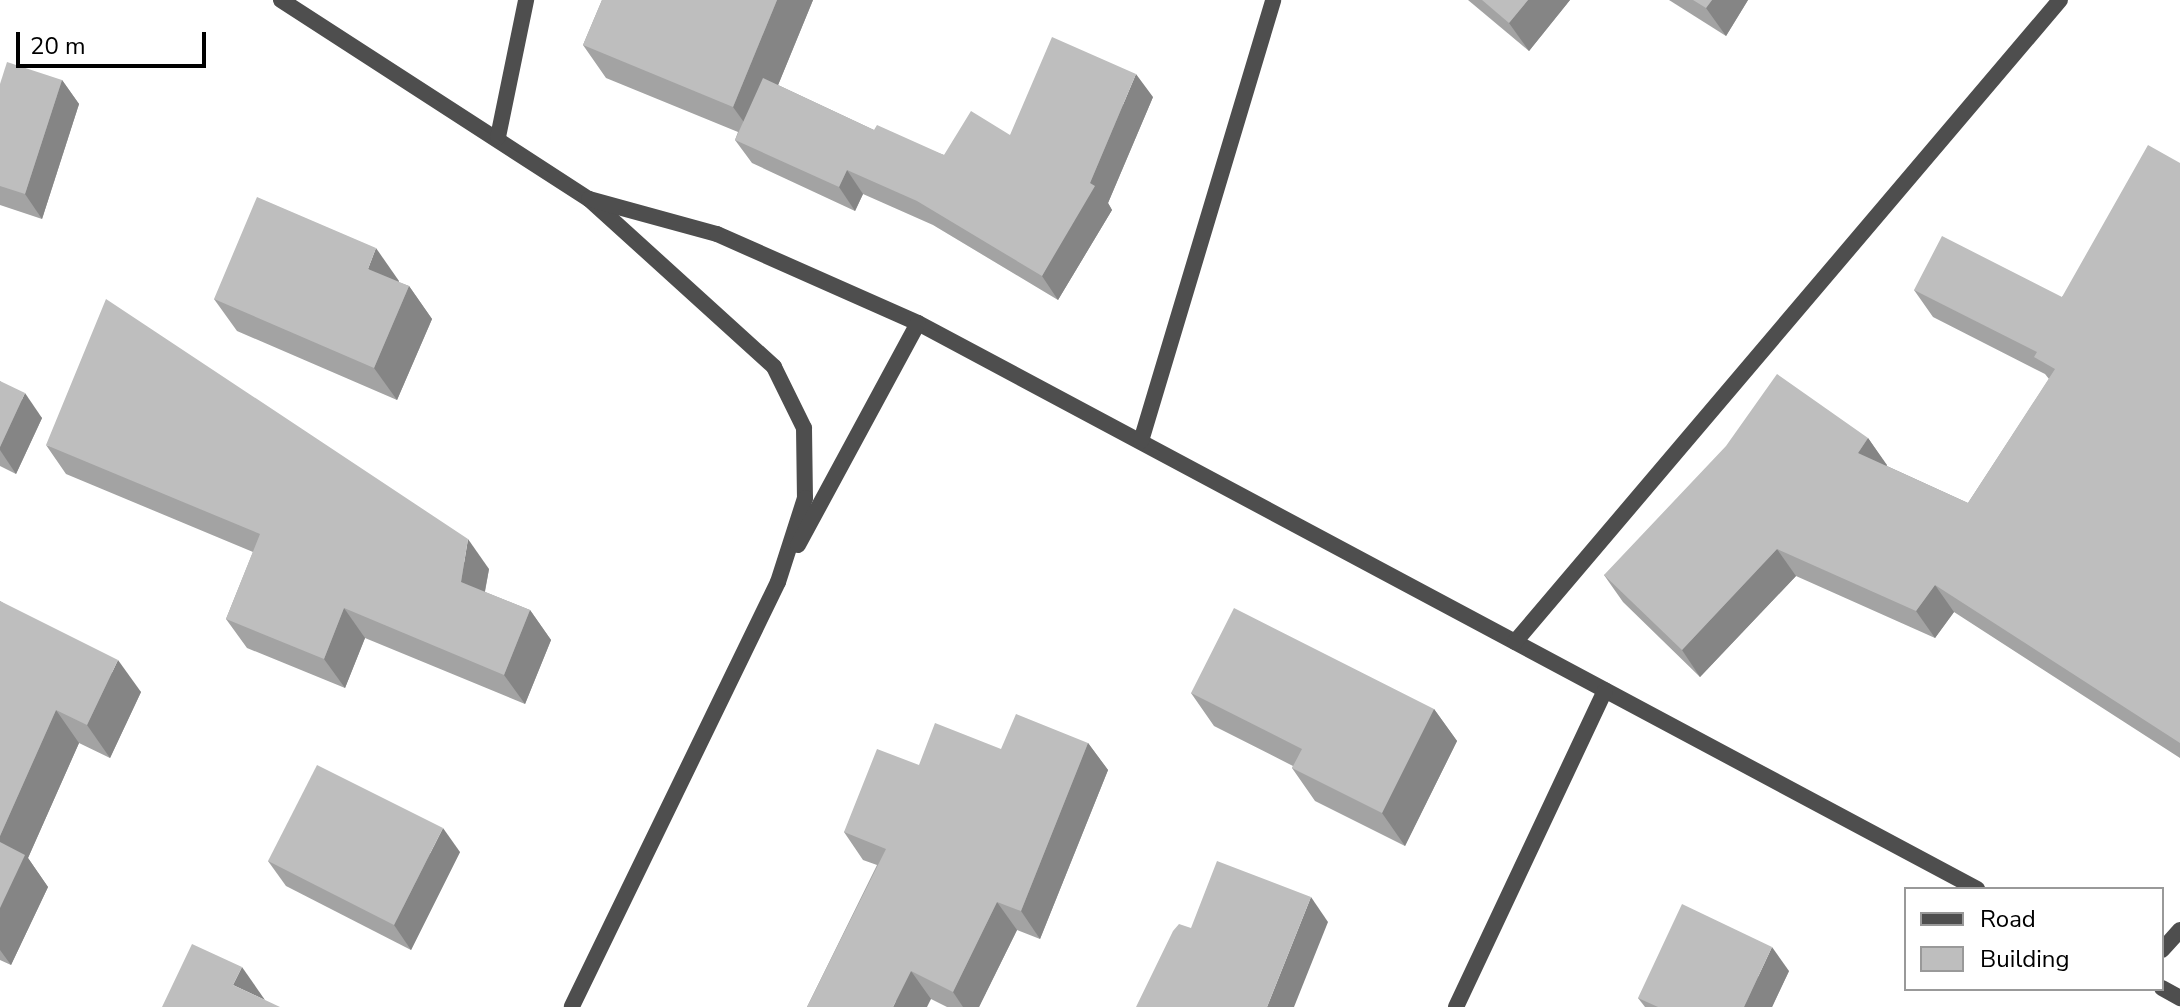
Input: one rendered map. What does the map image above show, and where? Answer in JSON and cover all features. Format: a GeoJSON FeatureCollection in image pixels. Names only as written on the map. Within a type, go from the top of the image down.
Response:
{"type":"FeatureCollection","features":[{"type":"Feature","properties":{"kind":"street"},"geometry":{"type":"LineString","coordinates":[[281,0],[498,137],[589,199],[774,367],[804,428],[805,498],[778,582]]}},
{"type":"Feature","properties":{"kind":"street"},"geometry":{"type":"LineString","coordinates":[[498,137],[526,0]]}},
{"type":"Feature","properties":{"kind":"street"},"geometry":{"type":"LineString","coordinates":[[1141,441],[1273,0]]}},
{"type":"Feature","properties":{"kind":"street"},"geometry":{"type":"LineString","coordinates":[[1515,642],[2060,0]]}},
{"type":"Feature","properties":{"kind":"street"},"geometry":{"type":"LineString","coordinates":[[589,199],[729,239],[918,323],[1973,887]]}},
{"type":"Feature","properties":{"kind":"street"},"geometry":{"type":"LineString","coordinates":[[572,1007],[778,582],[918,323]]}},
{"type":"Feature","properties":{"kind":"street"},"geometry":{"type":"LineString","coordinates":[[1456,1007],[1605,690]]}},
{"type":"Feature","properties":{"kind":"street"},"geometry":{"type":"LineString","coordinates":[[2164,948],[2180,930]]}},
{"type":"Feature","properties":{"kind":"building"},"geometry":{"type":"Polygon","coordinates":[[[602,0],[777,0],[733,107],[583,45],[602,0]]]}},
{"type":"Feature","properties":{"kind":"building"},"geometry":{"type":"Polygon","coordinates":[[[1482,0],[1528,0],[1509,23],[1482,0]]]}},
{"type":"Feature","properties":{"kind":"building"},"geometry":{"type":"Polygon","coordinates":[[[1693,0],[1712,0],[1706,8],[1693,0]]]}},
{"type":"Feature","properties":{"kind":"building"},"geometry":{"type":"Polygon","coordinates":[[[1052,37],[1136,74],[1090,183],[1095,186],[1042,276],[917,201],[847,170],[839,187],[735,140],[763,78],[874,130],[877,125],[944,155],[971,111],[1010,135],[1052,37]]]}},
{"type":"Feature","properties":{"kind":"building"},"geometry":{"type":"Polygon","coordinates":[[[7,62],[62,80],[25,194],[0,186],[0,84],[7,62]]]}},
{"type":"Feature","properties":{"kind":"building"},"geometry":{"type":"Polygon","coordinates":[[[2148,145],[2180,163],[2180,743],[1935,585],[1916,611],[1777,549],[1682,650],[1604,575],[1726,446],[1777,374],[1868,438],[1858,453],[1968,503],[2055,369],[2034,357],[2037,352],[1914,290],[1942,236],[2062,297],[2148,145]]]}},
{"type":"Feature","properties":{"kind":"building"},"geometry":{"type":"Polygon","coordinates":[[[257,197],[376,248],[368,269],[409,286],[374,368],[214,299],[257,197]]]}},
{"type":"Feature","properties":{"kind":"building"},"geometry":{"type":"Polygon","coordinates":[[[106,299],[468,539],[461,582],[530,610],[504,675],[344,608],[324,659],[226,619],[260,534],[46,445],[106,299]]]}},
{"type":"Feature","properties":{"kind":"building"},"geometry":{"type":"Polygon","coordinates":[[[0,381],[25,393],[0,447],[0,381]]]}},
{"type":"Feature","properties":{"kind":"building"},"geometry":{"type":"Polygon","coordinates":[[[0,601],[118,660],[87,725],[56,710],[0,836],[0,601]]]}},
{"type":"Feature","properties":{"kind":"building"},"geometry":{"type":"Polygon","coordinates":[[[1234,608],[1434,709],[1382,813],[1292,768],[1302,749],[1191,693],[1234,608]]]}},
{"type":"Feature","properties":{"kind":"building"},"geometry":{"type":"Polygon","coordinates":[[[1016,714],[1088,743],[1021,911],[997,902],[953,992],[911,971],[893,1007],[807,1007],[886,849],[844,832],[877,749],[919,765],[935,723],[1001,749],[1016,714]]]}},
{"type":"Feature","properties":{"kind":"building"},"geometry":{"type":"Polygon","coordinates":[[[317,765],[443,828],[394,925],[268,861],[317,765]]]}},
{"type":"Feature","properties":{"kind":"building"},"geometry":{"type":"Polygon","coordinates":[[[0,842],[25,855],[0,908],[0,842]]]}},
{"type":"Feature","properties":{"kind":"building"},"geometry":{"type":"Polygon","coordinates":[[[1217,861],[1311,897],[1267,1007],[1136,1007],[1173,931],[1179,924],[1191,928],[1217,861]]]}},
{"type":"Feature","properties":{"kind":"building"},"geometry":{"type":"Polygon","coordinates":[[[1682,904],[1772,947],[1744,1007],[1658,1007],[1638,998],[1682,904]]]}},
{"type":"Feature","properties":{"kind":"building"},"geometry":{"type":"Polygon","coordinates":[[[192,944],[242,967],[233,985],[280,1007],[162,1007],[192,944]]]}}]}
